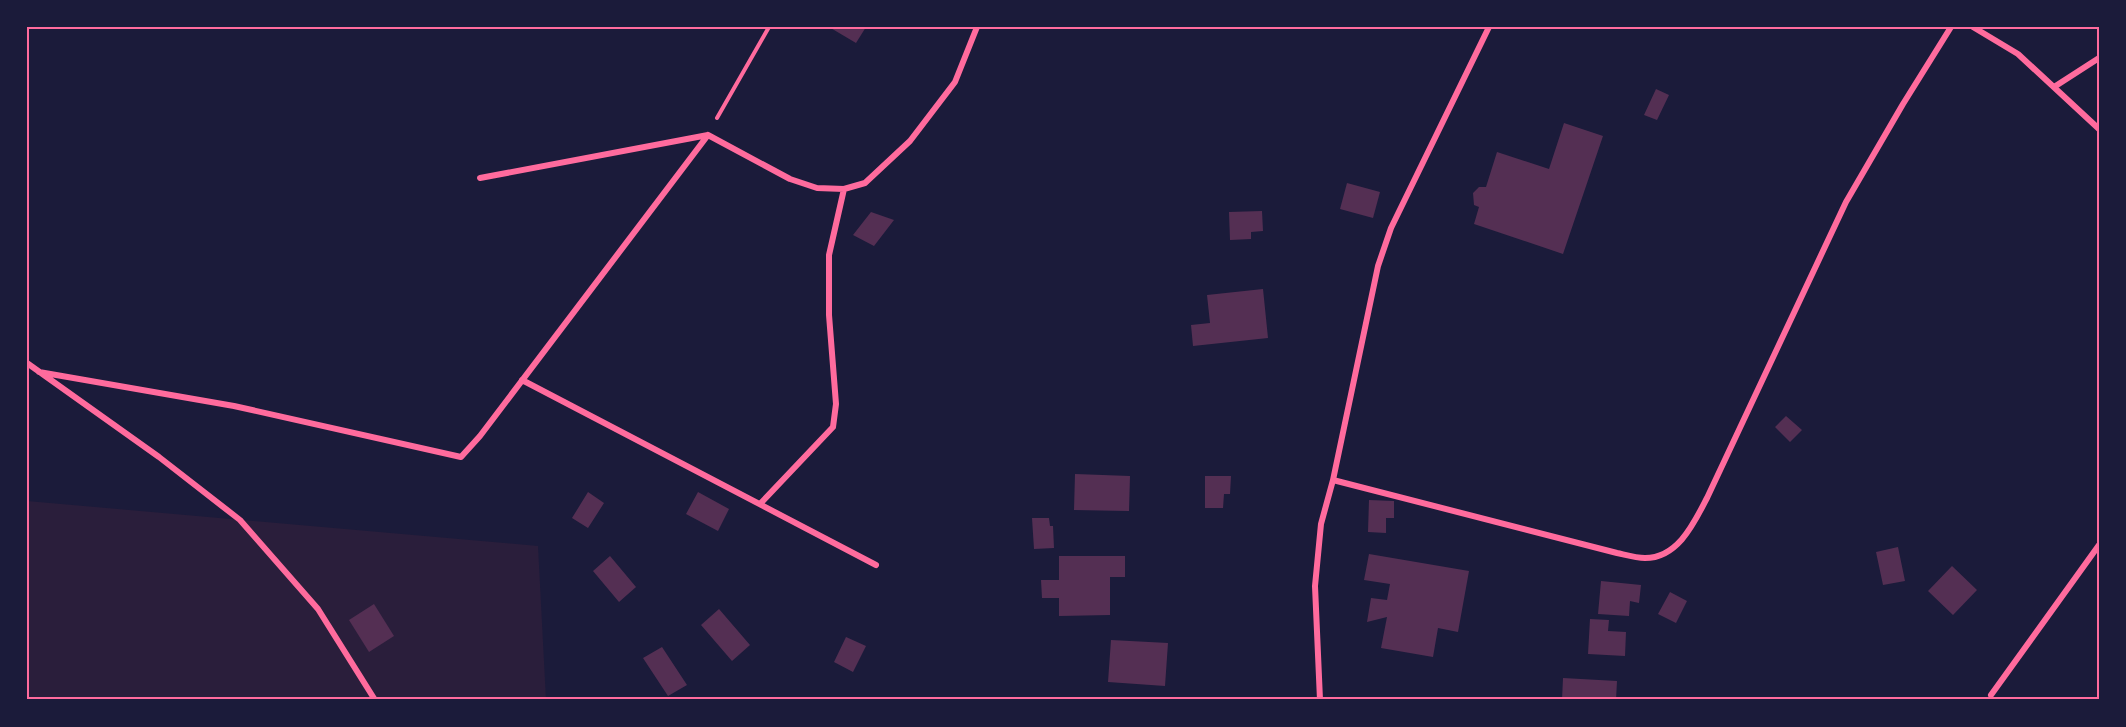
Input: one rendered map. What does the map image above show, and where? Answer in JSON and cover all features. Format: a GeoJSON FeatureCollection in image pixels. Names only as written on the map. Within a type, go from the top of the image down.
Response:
{"type":"FeatureCollection","features":[{"type":"Feature","properties":{"kind":"street"},"geometry":{"type":"LineString","coordinates":[[480,178],[708,135],[790,179],[817,188],[844,189],[865,183],[910,141],[955,82],[977,27]]}},
{"type":"Feature","properties":{"kind":"street"},"geometry":{"type":"LineString","coordinates":[[1320,700],[1315,586],[1321,524],[1333,480],[1373,286],[1390,228],[1490,27]]}},
{"type":"Feature","properties":{"kind":"street"},"geometry":{"type":"LineString","coordinates":[[1333,480],[1617,553],[1645,558],[1663,555],[1690,528],[1707,498],[1846,202],[1951,27]]}},
{"type":"Feature","properties":{"kind":"street"},"geometry":{"type":"LineString","coordinates":[[1973,27],[2018,54],[2099,129]]}},
{"type":"Feature","properties":{"kind":"street"},"geometry":{"type":"LineString","coordinates":[[2054,87],[2099,58]]}},
{"type":"Feature","properties":{"kind":"street"},"geometry":{"type":"LineString","coordinates":[[39,372],[234,406],[461,457],[480,436],[708,135]]}},
{"type":"Feature","properties":{"kind":"street"},"geometry":{"type":"LineString","coordinates":[[760,504],[833,427],[836,404],[829,315],[829,255],[844,189]]}},
{"type":"Feature","properties":{"kind":"street"},"geometry":{"type":"LineString","coordinates":[[27,363],[159,457],[240,520],[318,609],[375,700]]}},
{"type":"Feature","properties":{"kind":"street"},"geometry":{"type":"LineString","coordinates":[[522,380],[876,566]]}},
{"type":"Feature","properties":{"kind":"street"},"geometry":{"type":"LineString","coordinates":[[1991,695],[2099,545]]}},
{"type":"Feature","properties":{"kind":"path"},"geometry":{"type":"LineString","coordinates":[[708,135],[769,27]]}},
{"type":"Feature","properties":{"kind":"shaded area"},"geometry":{"type":"Polygon","coordinates":[[[27,501],[538,546],[546,700],[27,700],[27,501]]]}},
{"type":"Feature","properties":{"kind":"building"},"geometry":{"type":"Polygon","coordinates":[[[829,27],[866,27],[856,43],[829,27]]]}},
{"type":"Feature","properties":{"kind":"building"},"geometry":{"type":"Polygon","coordinates":[[[1656,89],[1669,95],[1657,120],[1644,115],[1656,89]]]}},
{"type":"Feature","properties":{"kind":"building"},"geometry":{"type":"Polygon","coordinates":[[[1564,123],[1603,136],[1563,254],[1474,224],[1479,207],[1474,205],[1473,193],[1479,187],[1486,187],[1497,152],[1549,169],[1564,123]]]}},
{"type":"Feature","properties":{"kind":"building"},"geometry":{"type":"Polygon","coordinates":[[[1347,183],[1380,192],[1373,218],[1340,209],[1347,183]]]}},
{"type":"Feature","properties":{"kind":"building"},"geometry":{"type":"Polygon","coordinates":[[[1262,211],[1263,231],[1251,232],[1251,239],[1230,240],[1229,212],[1262,211]]]}},
{"type":"Feature","properties":{"kind":"building"},"geometry":{"type":"Polygon","coordinates":[[[871,212],[894,220],[874,246],[853,235],[871,212]]]}},
{"type":"Feature","properties":{"kind":"building"},"geometry":{"type":"Polygon","coordinates":[[[1263,289],[1268,338],[1193,346],[1191,325],[1210,323],[1207,295],[1263,289]]]}},
{"type":"Feature","properties":{"kind":"building"},"geometry":{"type":"Polygon","coordinates":[[[1786,416],[1802,430],[1790,442],[1775,427],[1786,416]]]}},
{"type":"Feature","properties":{"kind":"building"},"geometry":{"type":"Polygon","coordinates":[[[1075,474],[1130,476],[1129,511],[1074,510],[1075,474]]]}},
{"type":"Feature","properties":{"kind":"building"},"geometry":{"type":"Polygon","coordinates":[[[1205,476],[1231,476],[1230,494],[1224,494],[1223,508],[1205,508],[1205,476]]]}},
{"type":"Feature","properties":{"kind":"building"},"geometry":{"type":"Polygon","coordinates":[[[588,492],[604,503],[588,528],[572,518],[588,492]]]}},
{"type":"Feature","properties":{"kind":"building"},"geometry":{"type":"Polygon","coordinates":[[[698,492],[729,509],[718,531],[686,514],[698,492]]]}},
{"type":"Feature","properties":{"kind":"building"},"geometry":{"type":"Polygon","coordinates":[[[1369,500],[1394,501],[1394,518],[1386,518],[1386,533],[1368,532],[1369,500]]]}},
{"type":"Feature","properties":{"kind":"building"},"geometry":{"type":"Polygon","coordinates":[[[1032,518],[1049,518],[1050,526],[1053,526],[1054,548],[1034,549],[1032,518]]]}},
{"type":"Feature","properties":{"kind":"building"},"geometry":{"type":"Polygon","coordinates":[[[1898,547],[1905,581],[1883,585],[1876,552],[1898,547]]]}},
{"type":"Feature","properties":{"kind":"building"},"geometry":{"type":"Polygon","coordinates":[[[1369,554],[1469,571],[1458,632],[1438,628],[1433,657],[1381,648],[1387,617],[1367,622],[1371,598],[1387,600],[1390,584],[1364,580],[1369,554]]]}},
{"type":"Feature","properties":{"kind":"building"},"geometry":{"type":"Polygon","coordinates":[[[610,556],[636,587],[619,602],[593,571],[610,556]]]}},
{"type":"Feature","properties":{"kind":"building"},"geometry":{"type":"Polygon","coordinates":[[[1059,556],[1125,556],[1125,577],[1110,577],[1110,615],[1059,616],[1059,598],[1042,598],[1041,580],[1059,580],[1059,556]]]}},
{"type":"Feature","properties":{"kind":"building"},"geometry":{"type":"Polygon","coordinates":[[[1952,566],[1977,590],[1953,615],[1928,591],[1952,566]]]}},
{"type":"Feature","properties":{"kind":"building"},"geometry":{"type":"Polygon","coordinates":[[[1601,581],[1641,585],[1639,603],[1630,601],[1629,616],[1598,614],[1601,581]]]}},
{"type":"Feature","properties":{"kind":"building"},"geometry":{"type":"Polygon","coordinates":[[[1670,592],[1687,601],[1676,623],[1658,614],[1670,592]]]}},
{"type":"Feature","properties":{"kind":"building"},"geometry":{"type":"Polygon","coordinates":[[[374,604],[394,636],[369,652],[349,620],[374,604]]]}},
{"type":"Feature","properties":{"kind":"building"},"geometry":{"type":"Polygon","coordinates":[[[719,609],[750,645],[732,661],[701,625],[719,609]]]}},
{"type":"Feature","properties":{"kind":"building"},"geometry":{"type":"Polygon","coordinates":[[[1590,619],[1609,620],[1608,631],[1626,632],[1625,656],[1588,654],[1590,619]]]}},
{"type":"Feature","properties":{"kind":"building"},"geometry":{"type":"Polygon","coordinates":[[[846,637],[866,646],[853,672],[834,662],[846,637]]]}},
{"type":"Feature","properties":{"kind":"building"},"geometry":{"type":"Polygon","coordinates":[[[1111,640],[1168,643],[1165,686],[1108,682],[1111,640]]]}},
{"type":"Feature","properties":{"kind":"building"},"geometry":{"type":"Polygon","coordinates":[[[662,647],[687,685],[668,696],[643,658],[662,647]]]}},
{"type":"Feature","properties":{"kind":"building"},"geometry":{"type":"Polygon","coordinates":[[[1563,678],[1617,681],[1616,700],[1562,700],[1563,678]]]}}]}
